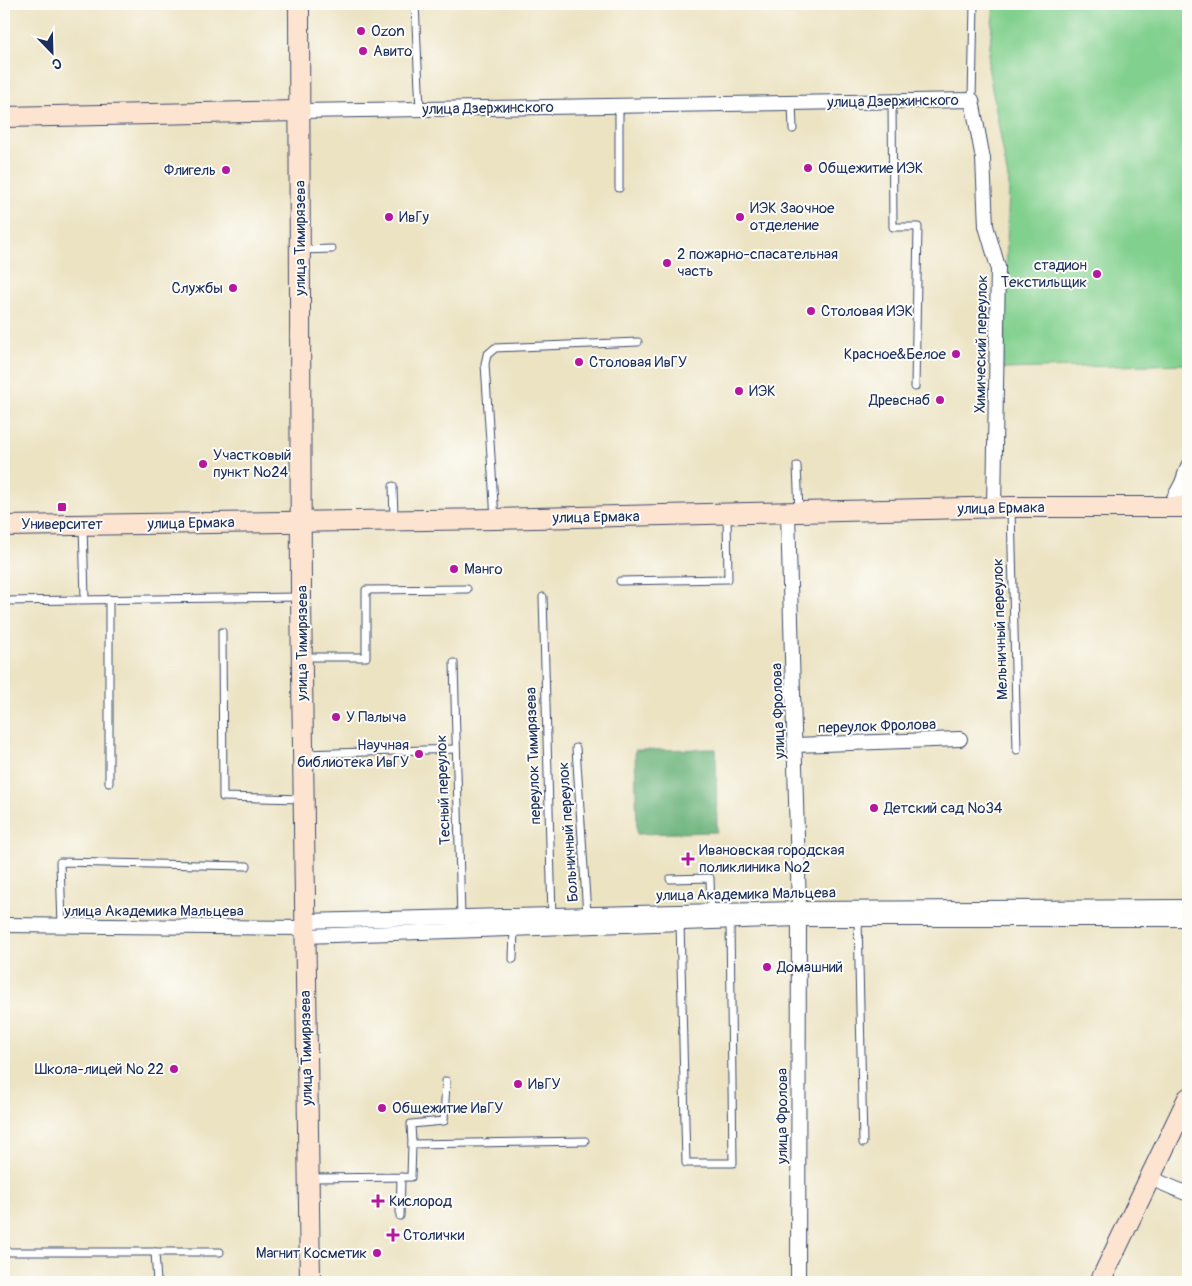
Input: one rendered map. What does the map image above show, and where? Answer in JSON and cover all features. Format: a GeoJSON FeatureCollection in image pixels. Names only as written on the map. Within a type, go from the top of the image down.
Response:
{"type":"FeatureCollection","features":[{"type":"Feature","properties":{"kind":"main road","name":"улица Тимирязева"},"geometry":{"type":"LineString","coordinates":[[299,4],[302,754],[310,1282]]}},
{"type":"Feature","properties":{"kind":"main road","name":"улица Дзержинского"},"geometry":{"type":"LineString","coordinates":[[4,117],[300,111]]}},
{"type":"Feature","properties":{"kind":"main road","name":"улица Ермака"},"geometry":{"type":"LineString","coordinates":[[4,526],[394,521],[1002,507],[1179,508]]}},
{"type":"Feature","properties":{"kind":"main road"},"geometry":{"type":"LineString","coordinates":[[1100,1282],[1188,1098]]}},
{"type":"Feature","properties":{"kind":"street","name":"улица Дзержинского"},"geometry":{"type":"LineString","coordinates":[[300,111],[972,100]]}},
{"type":"Feature","properties":{"kind":"street","name":"Химический переулок"},"geometry":{"type":"LineString","coordinates":[[972,100],[983,159],[986,226],[998,267],[1002,507]]}},
{"type":"Feature","properties":{"kind":"street"},"geometry":{"type":"LineString","coordinates":[[1179,508],[1182,483],[1188,466]]}},
{"type":"Feature","properties":{"kind":"street","name":"улица Фролова"},"geometry":{"type":"LineString","coordinates":[[794,513],[795,745],[799,914],[798,1282]]}},
{"type":"Feature","properties":{"kind":"street","name":"переулок Фролова"},"geometry":{"type":"LineString","coordinates":[[795,745],[960,740]]}},
{"type":"Feature","properties":{"kind":"street","name":"улица Академика Мальцева"},"geometry":{"type":"LineString","coordinates":[[4,926],[304,928],[461,917],[552,915],[587,920],[711,911],[799,914],[1188,907]]}},
{"type":"Feature","properties":{"kind":"street"},"geometry":{"type":"LineString","coordinates":[[304,928],[514,929],[587,920],[680,923],[730,922],[799,914],[858,920],[1188,919]]}},
{"type":"Feature","properties":{"kind":"street"},"geometry":{"type":"LineString","coordinates":[[1150,1178],[1188,1194]]}},
{"type":"Feature","properties":{"kind":"lane"},"geometry":{"type":"LineString","coordinates":[[415,4],[420,109]]}},
{"type":"Feature","properties":{"kind":"lane","name":"Химический переулок"},"geometry":{"type":"LineString","coordinates":[[972,100],[974,4]]}},
{"type":"Feature","properties":{"kind":"lane"},"geometry":{"type":"LineString","coordinates":[[892,102],[893,227],[918,227],[915,387]]}},
{"type":"Feature","properties":{"kind":"lane"},"geometry":{"type":"LineString","coordinates":[[792,103],[793,129]]}},
{"type":"Feature","properties":{"kind":"lane"},"geometry":{"type":"LineString","coordinates":[[619,106],[620,188]]}},
{"type":"Feature","properties":{"kind":"lane"},"geometry":{"type":"LineString","coordinates":[[300,250],[332,248]]}},
{"type":"Feature","properties":{"kind":"lane"},"geometry":{"type":"LineString","coordinates":[[495,519],[485,364],[487,355],[495,348],[638,342]]}},
{"type":"Feature","properties":{"kind":"lane"},"geometry":{"type":"LineString","coordinates":[[794,513],[797,466]]}},
{"type":"Feature","properties":{"kind":"lane"},"geometry":{"type":"LineString","coordinates":[[393,486],[394,521]]}},
{"type":"Feature","properties":{"kind":"lane","name":"Мельничный переулок"},"geometry":{"type":"LineString","coordinates":[[1002,507],[1018,750]]}},
{"type":"Feature","properties":{"kind":"lane"},"geometry":{"type":"LineString","coordinates":[[620,580],[728,579],[727,514]]}},
{"type":"Feature","properties":{"kind":"lane"},"geometry":{"type":"LineString","coordinates":[[83,525],[84,600]]}},
{"type":"Feature","properties":{"kind":"lane"},"geometry":{"type":"LineString","coordinates":[[302,657],[366,657],[366,590],[467,590]]}},
{"type":"Feature","properties":{"kind":"lane"},"geometry":{"type":"LineString","coordinates":[[4,601],[301,597]]}},
{"type":"Feature","properties":{"kind":"lane","name":"переулок Тимирязева"},"geometry":{"type":"LineString","coordinates":[[543,597],[552,915]]}},
{"type":"Feature","properties":{"kind":"lane"},"geometry":{"type":"LineString","coordinates":[[109,599],[109,783]]}},
{"type":"Feature","properties":{"kind":"lane"},"geometry":{"type":"LineString","coordinates":[[222,632],[223,797],[303,799]]}},
{"type":"Feature","properties":{"kind":"lane","name":"Тесный переулок"},"geometry":{"type":"LineString","coordinates":[[454,663],[461,917]]}},
{"type":"Feature","properties":{"kind":"lane","name":"Больничный переулок"},"geometry":{"type":"LineString","coordinates":[[576,748],[587,920]]}},
{"type":"Feature","properties":{"kind":"lane"},"geometry":{"type":"LineString","coordinates":[[302,754],[455,749]]}},
{"type":"Feature","properties":{"kind":"lane"},"geometry":{"type":"LineString","coordinates":[[62,926],[60,862],[247,866]]}},
{"type":"Feature","properties":{"kind":"lane"},"geometry":{"type":"LineString","coordinates":[[670,879],[710,878],[711,911]]}},
{"type":"Feature","properties":{"kind":"lane"},"geometry":{"type":"LineString","coordinates":[[858,920],[863,1143]]}},
{"type":"Feature","properties":{"kind":"lane"},"geometry":{"type":"LineString","coordinates":[[680,923],[686,1163],[733,1163],[730,922]]}},
{"type":"Feature","properties":{"kind":"lane"},"geometry":{"type":"LineString","coordinates":[[514,929],[514,959]]}},
{"type":"Feature","properties":{"kind":"lane"},"geometry":{"type":"LineString","coordinates":[[308,1178],[411,1177],[411,1124],[444,1121],[446,1082]]}},
{"type":"Feature","properties":{"kind":"lane"},"geometry":{"type":"LineString","coordinates":[[412,1144],[585,1141]]}},
{"type":"Feature","properties":{"kind":"lane"},"geometry":{"type":"LineString","coordinates":[[400,1177],[400,1216]]}},
{"type":"Feature","properties":{"kind":"lane"},"geometry":{"type":"LineString","coordinates":[[4,1252],[220,1252]]}},
{"type":"Feature","properties":{"kind":"lane"},"geometry":{"type":"LineString","coordinates":[[155,1252],[157,1282]]}},
{"type":"Feature","properties":{"kind":"green space","name":"стадион Текстильщик"},"geometry":{"type":"Polygon","coordinates":[[[994,4],[1188,4],[1188,364],[1003,369],[1009,184],[988,66],[994,4]]]}},
{"type":"Feature","properties":{"kind":"green space"},"geometry":{"type":"Polygon","coordinates":[[[716,749],[717,832],[637,834],[635,750],[716,749]]]}},
{"type":"Feature","properties":{"kind":"place","name":"Ozon"},"geometry":{"type":"Point","coordinates":[361,31]}},
{"type":"Feature","properties":{"kind":"place","name":"Авито"},"geometry":{"type":"Point","coordinates":[363,51]}},
{"type":"Feature","properties":{"kind":"place","name":"Общежитие ИЭК"},"geometry":{"type":"Point","coordinates":[808,168]}},
{"type":"Feature","properties":{"kind":"place","name":"Флигель"},"geometry":{"type":"Point","coordinates":[226,170]}},
{"type":"Feature","properties":{"kind":"place","name":"ИвГу"},"geometry":{"type":"Point","coordinates":[389,217]}},
{"type":"Feature","properties":{"kind":"place","name":"ИЭК Заочное отделение"},"geometry":{"type":"Point","coordinates":[740,217]}},
{"type":"Feature","properties":{"kind":"place","name":"2 пожарно-спасательная часть"},"geometry":{"type":"Point","coordinates":[667,263]}},
{"type":"Feature","properties":{"kind":"place","name":"стадион Текстильщик"},"geometry":{"type":"Point","coordinates":[1097,274]}},
{"type":"Feature","properties":{"kind":"place","name":"Службы"},"geometry":{"type":"Point","coordinates":[233,288]}},
{"type":"Feature","properties":{"kind":"place","name":"Столовая ИЭК"},"geometry":{"type":"Point","coordinates":[811,311]}},
{"type":"Feature","properties":{"kind":"place","name":"Красное&Белое"},"geometry":{"type":"Point","coordinates":[956,354]}},
{"type":"Feature","properties":{"kind":"place","name":"Столовая ИвГУ"},"geometry":{"type":"Point","coordinates":[579,362]}},
{"type":"Feature","properties":{"kind":"place","name":"ИЭК"},"geometry":{"type":"Point","coordinates":[739,391]}},
{"type":"Feature","properties":{"kind":"place","name":"Древснаб"},"geometry":{"type":"Point","coordinates":[940,400]}},
{"type":"Feature","properties":{"kind":"place","name":"Участковый пункт №24"},"geometry":{"type":"Point","coordinates":[203,464]}},
{"type":"Feature","properties":{"kind":"place","name":"Университет"},"geometry":{"type":"Point","coordinates":[62,507]}},
{"type":"Feature","properties":{"kind":"place","name":"Манго"},"geometry":{"type":"Point","coordinates":[454,569]}},
{"type":"Feature","properties":{"kind":"place","name":"У Палыча"},"geometry":{"type":"Point","coordinates":[336,717]}},
{"type":"Feature","properties":{"kind":"place","name":"Научная библиотека ИвГУ"},"geometry":{"type":"Point","coordinates":[419,754]}},
{"type":"Feature","properties":{"kind":"place","name":"Детский сад №34"},"geometry":{"type":"Point","coordinates":[874,808]}},
{"type":"Feature","properties":{"kind":"place","name":"Ивановская городская поликлиника №2"},"geometry":{"type":"Point","coordinates":[688,859]}},
{"type":"Feature","properties":{"kind":"place","name":"Домашний"},"geometry":{"type":"Point","coordinates":[767,967]}},
{"type":"Feature","properties":{"kind":"place","name":"Школа-лицей № 22"},"geometry":{"type":"Point","coordinates":[174,1069]}},
{"type":"Feature","properties":{"kind":"place","name":"ИвГУ"},"geometry":{"type":"Point","coordinates":[518,1084]}},
{"type":"Feature","properties":{"kind":"place","name":"Общежитие ИвГУ"},"geometry":{"type":"Point","coordinates":[382,1108]}},
{"type":"Feature","properties":{"kind":"place","name":"Кислород"},"geometry":{"type":"Point","coordinates":[378,1201]}},
{"type":"Feature","properties":{"kind":"place","name":"Столички"},"geometry":{"type":"Point","coordinates":[393,1235]}},
{"type":"Feature","properties":{"kind":"place","name":"Магнит Косметик"},"geometry":{"type":"Point","coordinates":[377,1253]}}]}
